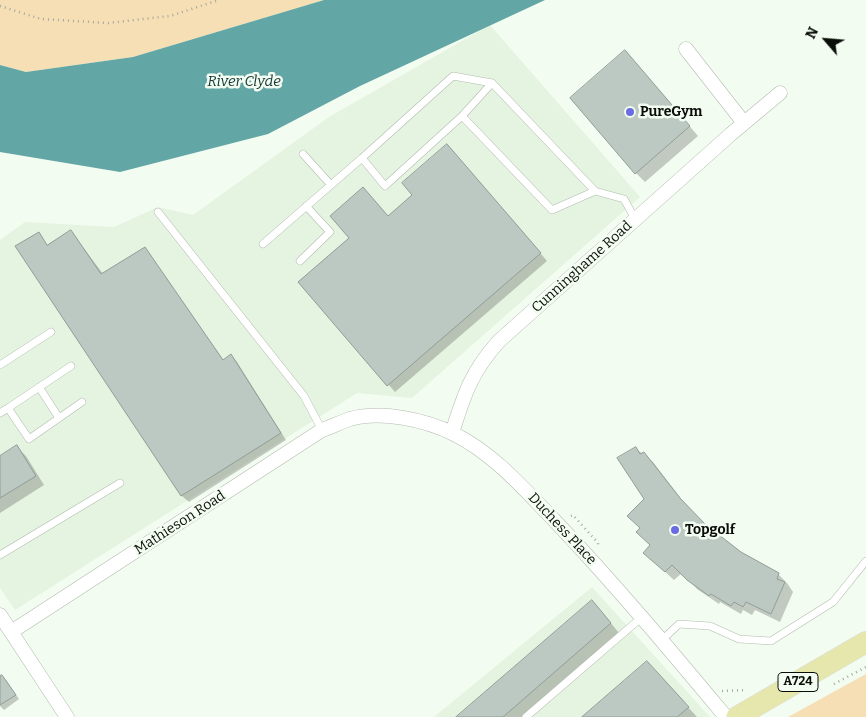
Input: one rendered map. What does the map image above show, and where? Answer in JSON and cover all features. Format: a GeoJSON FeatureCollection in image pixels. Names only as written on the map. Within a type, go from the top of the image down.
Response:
{"type":"FeatureCollection","features":[{"type":"Feature","properties":{"kind":"main road","name":"A724"},"geometry":{"type":"LineString","coordinates":[[737,717],[864,645]]}},
{"type":"Feature","properties":{"kind":"street"},"geometry":{"type":"LineString","coordinates":[[686,49],[744,123]]}},
{"type":"Feature","properties":{"kind":"street","name":"Cunninghame Road"},"geometry":{"type":"LineString","coordinates":[[452,433],[465,393],[475,370],[499,341],[780,93]]}},
{"type":"Feature","properties":{"kind":"street","name":"Duchess Place"},"geometry":{"type":"LineString","coordinates":[[352,418],[376,416],[434,425],[473,445],[507,472],[567,534],[642,617],[726,717]]}},
{"type":"Feature","properties":{"kind":"street","name":"Mathieson Road"},"geometry":{"type":"LineString","coordinates":[[11,632],[322,430],[352,418]]}},
{"type":"Feature","properties":{"kind":"street"},"geometry":{"type":"LineString","coordinates":[[0,615],[67,717]]}},
{"type":"Feature","properties":{"kind":"lane"},"geometry":{"type":"LineString","coordinates":[[263,244],[453,76],[492,82],[595,191],[624,199],[635,219]]}},
{"type":"Feature","properties":{"kind":"lane"},"geometry":{"type":"LineString","coordinates":[[362,158],[386,186],[462,116],[492,82]]}},
{"type":"Feature","properties":{"kind":"lane"},"geometry":{"type":"LineString","coordinates":[[462,116],[552,210],[595,191]]}},
{"type":"Feature","properties":{"kind":"lane"},"geometry":{"type":"LineString","coordinates":[[303,154],[331,185]]}},
{"type":"Feature","properties":{"kind":"lane"},"geometry":{"type":"LineString","coordinates":[[300,261],[330,232],[306,206]]}},
{"type":"Feature","properties":{"kind":"lane"},"geometry":{"type":"LineString","coordinates":[[158,212],[304,396],[322,430]]}},
{"type":"Feature","properties":{"kind":"lane"},"geometry":{"type":"LineString","coordinates":[[0,365],[51,332]]}},
{"type":"Feature","properties":{"kind":"lane"},"geometry":{"type":"LineString","coordinates":[[0,413],[71,366]]}},
{"type":"Feature","properties":{"kind":"lane"},"geometry":{"type":"LineString","coordinates":[[39,387],[59,418]]}},
{"type":"Feature","properties":{"kind":"lane"},"geometry":{"type":"LineString","coordinates":[[8,408],[29,439],[82,402]]}},
{"type":"Feature","properties":{"kind":"lane"},"geometry":{"type":"LineString","coordinates":[[0,555],[120,482]]}},
{"type":"Feature","properties":{"kind":"lane"},"geometry":{"type":"LineString","coordinates":[[662,640],[679,624],[710,626],[740,640],[771,641],[833,602],[866,561]]}},
{"type":"Feature","properties":{"kind":"lane"},"geometry":{"type":"LineString","coordinates":[[526,717],[642,617]]}},
{"type":"Feature","properties":{"kind":"path"},"geometry":{"type":"LineString","coordinates":[[0,6],[41,19],[108,23],[170,16],[219,0]]}},
{"type":"Feature","properties":{"kind":"path"},"geometry":{"type":"LineString","coordinates":[[564,516],[573,516],[580,522],[598,543],[598,552]]}},
{"type":"Feature","properties":{"kind":"path"},"geometry":{"type":"LineString","coordinates":[[718,692],[753,690]]}},
{"type":"Feature","properties":{"kind":"shaded area"},"geometry":{"type":"Polygon","coordinates":[[[0,0],[324,0],[133,57],[26,72],[0,65],[0,0]]]}},
{"type":"Feature","properties":{"kind":"shaded area"},"geometry":{"type":"Polygon","coordinates":[[[490,25],[640,197],[412,398],[357,393],[15,610],[0,588],[0,240],[25,222],[114,227],[158,207],[193,215],[329,117],[490,25]]]}},
{"type":"Feature","properties":{"kind":"shaded area"},"geometry":{"type":"Polygon","coordinates":[[[592,587],[710,717],[434,717],[592,587]]]}},
{"type":"Feature","properties":{"kind":"shaded area"},"geometry":{"type":"Polygon","coordinates":[[[866,674],[866,717],[788,717],[866,674]]]}},
{"type":"Feature","properties":{"kind":"water","name":"River Clyde"},"geometry":{"type":"Polygon","coordinates":[[[324,0],[545,0],[360,86],[268,134],[120,172],[0,152],[0,65],[26,72],[133,57],[324,0]]]}},
{"type":"Feature","properties":{"kind":"building","name":"PureGym"},"geometry":{"type":"Polygon","coordinates":[[[625,50],[690,126],[635,174],[570,98],[625,50]]]}},
{"type":"Feature","properties":{"kind":"building"},"geometry":{"type":"Polygon","coordinates":[[[447,144],[541,253],[387,386],[298,282],[349,238],[330,216],[363,187],[388,216],[412,195],[402,183],[447,144]]]}},
{"type":"Feature","properties":{"kind":"building"},"geometry":{"type":"Polygon","coordinates":[[[71,230],[101,274],[145,247],[223,360],[231,354],[281,433],[181,496],[15,246],[39,232],[47,245],[71,230]]]}},
{"type":"Feature","properties":{"kind":"building"},"geometry":{"type":"Polygon","coordinates":[[[17,445],[36,476],[0,498],[0,456],[17,445]]]}},
{"type":"Feature","properties":{"kind":"building","name":"Topgolf"},"geometry":{"type":"Polygon","coordinates":[[[636,447],[640,454],[644,452],[680,498],[705,524],[741,552],[779,573],[777,579],[785,582],[771,614],[746,602],[743,607],[734,602],[731,606],[711,594],[709,596],[687,580],[672,565],[665,572],[643,553],[650,545],[636,532],[640,528],[627,516],[644,499],[617,458],[636,447]]]}},
{"type":"Feature","properties":{"kind":"building"},"geometry":{"type":"Polygon","coordinates":[[[592,600],[611,623],[503,717],[456,717],[592,600]]]}},
{"type":"Feature","properties":{"kind":"building"},"geometry":{"type":"Polygon","coordinates":[[[647,661],[689,707],[677,717],[582,717],[647,661]]]}},
{"type":"Feature","properties":{"kind":"building"},"geometry":{"type":"Polygon","coordinates":[[[2,675],[16,695],[0,705],[0,676],[2,675]]]}},
{"type":"Feature","properties":{"kind":"place","name":"PureGym"},"geometry":{"type":"Point","coordinates":[630,112]}},
{"type":"Feature","properties":{"kind":"place","name":"Topgolf"},"geometry":{"type":"Point","coordinates":[675,530]}}]}
